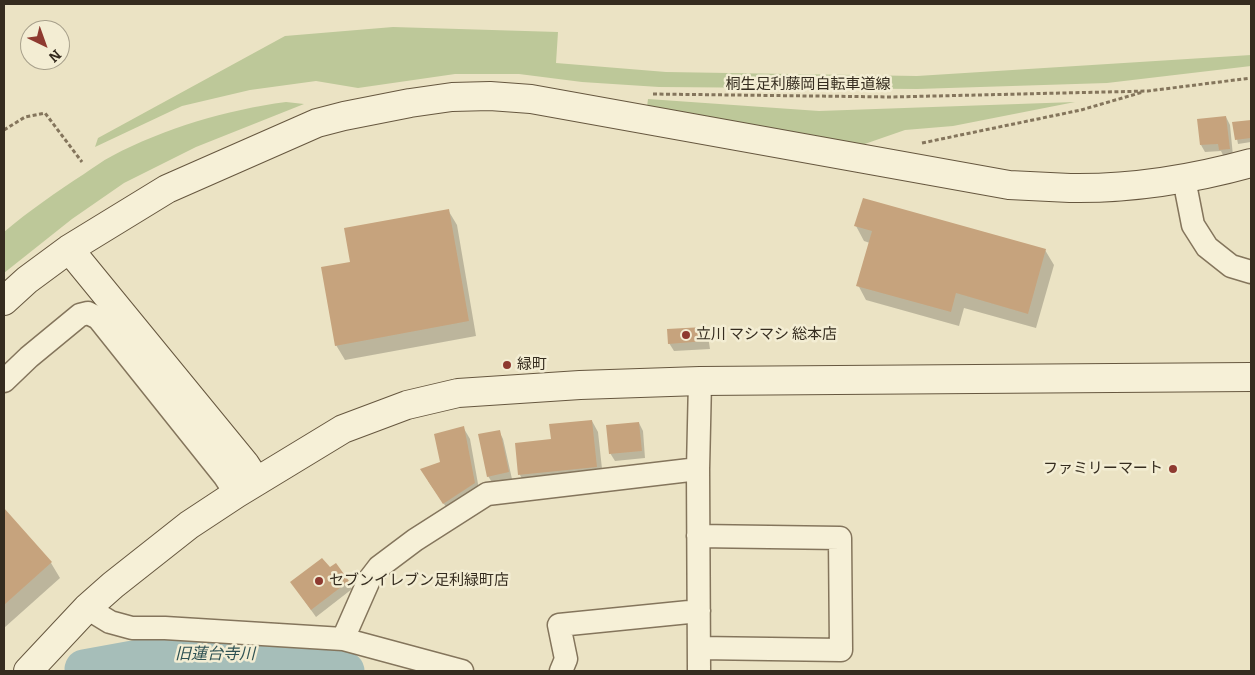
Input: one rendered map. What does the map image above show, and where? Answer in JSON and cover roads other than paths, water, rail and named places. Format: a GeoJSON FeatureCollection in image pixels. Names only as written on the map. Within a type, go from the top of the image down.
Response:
{"type":"FeatureCollection","features":[{"type":"Feature","properties":{"kind":"street"},"geometry":{"type":"LineString","coordinates":[[4,301],[27,280],[69,249],[167,189],[317,123],[410,103],[452,97],[490,96],[531,99],[1010,185],[1072,188],[1129,186],[1184,179],[1251,163]]}},
{"type":"Feature","properties":{"kind":"street"},"geometry":{"type":"LineString","coordinates":[[1184,179],[1193,224],[1207,247],[1231,266],[1251,272]]}},
{"type":"Feature","properties":{"kind":"street"},"geometry":{"type":"LineString","coordinates":[[69,249],[245,464],[246,487]]}},
{"type":"Feature","properties":{"kind":"street"},"geometry":{"type":"LineString","coordinates":[[4,382],[80,315],[88,313],[98,318],[225,477],[246,487]]}},
{"type":"Feature","properties":{"kind":"street"},"geometry":{"type":"LineString","coordinates":[[28,671],[87,608],[188,525],[246,487],[343,429],[407,405],[458,393],[580,385],[700,381],[1251,377]]}},
{"type":"Feature","properties":{"kind":"street"},"geometry":{"type":"LineString","coordinates":[[699,671],[698,469],[700,381]]}},
{"type":"Feature","properties":{"kind":"street"},"geometry":{"type":"LineString","coordinates":[[343,638],[369,580],[379,567],[416,540],[487,494],[698,469]]}},
{"type":"Feature","properties":{"kind":"street"},"geometry":{"type":"LineString","coordinates":[[698,536],[840,538],[841,650],[699,648]]}},
{"type":"Feature","properties":{"kind":"street"},"geometry":{"type":"LineString","coordinates":[[87,608],[110,622],[132,628],[165,628],[343,638],[462,671]]}},
{"type":"Feature","properties":{"kind":"street"},"geometry":{"type":"LineString","coordinates":[[561,671],[566,659],[559,625],[699,611]]}},
{"type":"Feature","properties":{"kind":"waterway","name":"旧蓮台寺川"},"geometry":{"type":"LineString","coordinates":[[84,669],[161,655],[210,654],[265,656],[345,671]]}},
{"type":"Feature","properties":{"kind":"place","name":"立川 マシマシ 総本店"},"geometry":{"type":"Point","coordinates":[686,335]}},
{"type":"Feature","properties":{"kind":"place","name":"緑町"},"geometry":{"type":"Point","coordinates":[507,365]}},
{"type":"Feature","properties":{"kind":"place","name":"ファミリーマート"},"geometry":{"type":"Point","coordinates":[1173,469]}},
{"type":"Feature","properties":{"kind":"place","name":"セブンイレブン足利緑町店"},"geometry":{"type":"Point","coordinates":[319,581]}}]}
